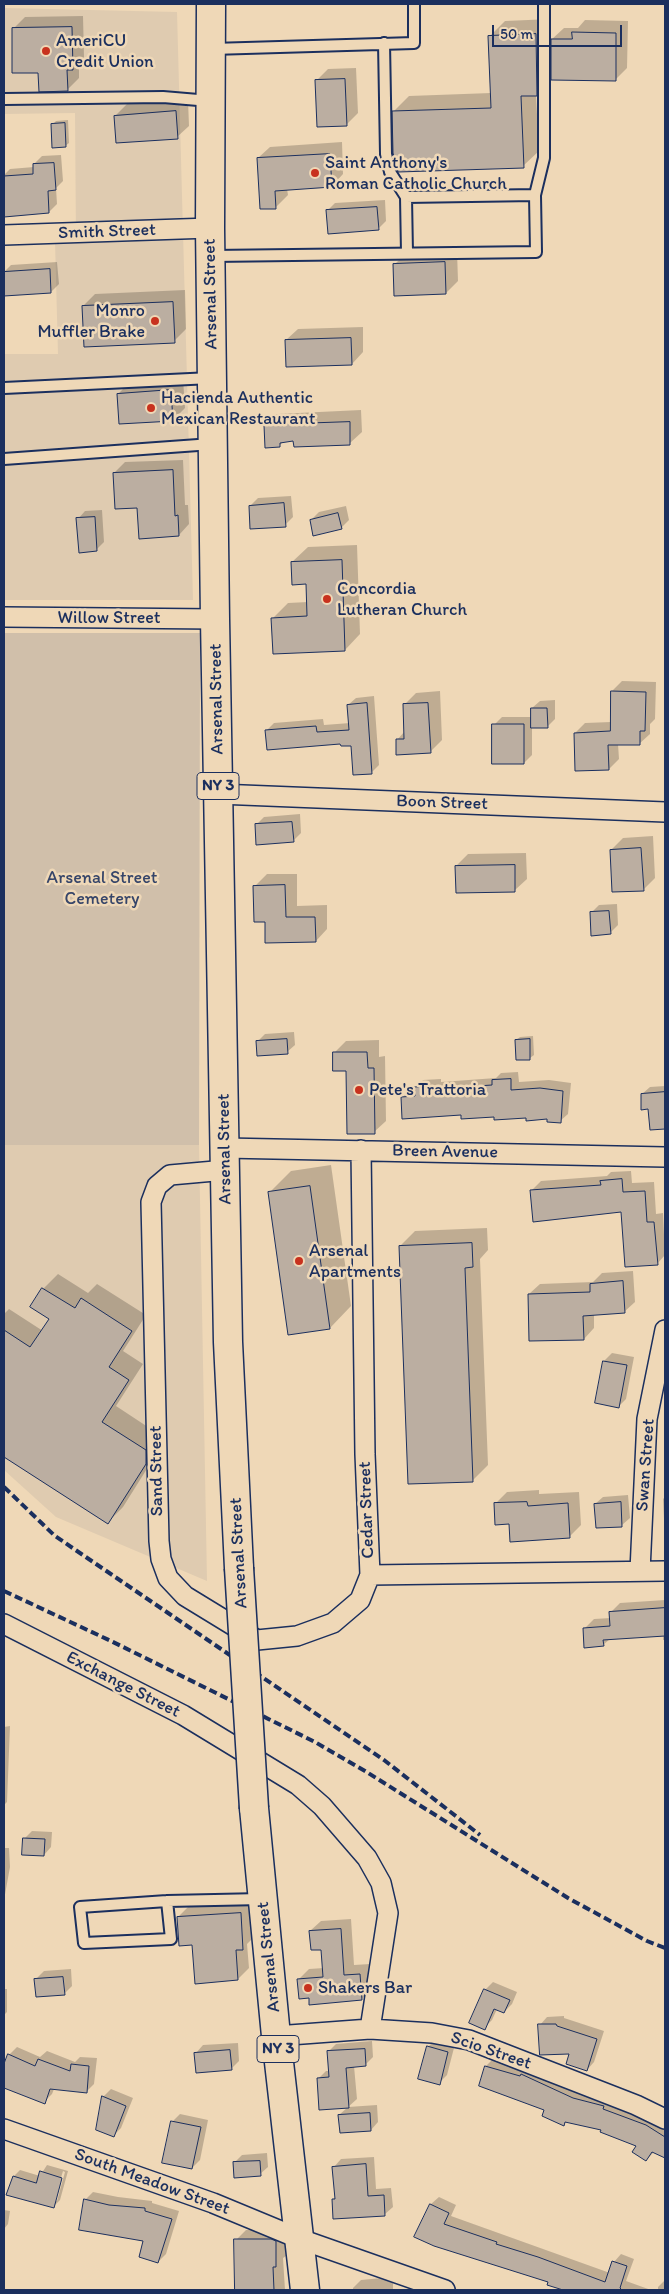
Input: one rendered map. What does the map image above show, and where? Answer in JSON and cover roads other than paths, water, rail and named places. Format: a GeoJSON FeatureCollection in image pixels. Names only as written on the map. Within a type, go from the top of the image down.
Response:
{"type":"FeatureCollection","features":[{"type":"Feature","properties":{"kind":"highway","name":"Arsenal Street"},"geometry":{"type":"LineString","coordinates":[[211,4],[210,256],[228,1342],[239,1568],[254,1808],[276,2036],[305,2290]]}},
{"type":"Feature","properties":{"kind":"street","name":"Smith Street"},"geometry":{"type":"LineString","coordinates":[[4,235],[210,228]]}},
{"type":"Feature","properties":{"kind":"street","name":"Willow Street"},"geometry":{"type":"LineString","coordinates":[[4,617],[215,619]]}},
{"type":"Feature","properties":{"kind":"street","name":"Boon Street"},"geometry":{"type":"LineString","coordinates":[[218,794],[665,812]]}},
{"type":"Feature","properties":{"kind":"street","name":"Breen Avenue"},"geometry":{"type":"LineString","coordinates":[[226,1159],[361,1150],[665,1157]]}},
{"type":"Feature","properties":{"kind":"street","name":"Cedar Street"},"geometry":{"type":"LineString","coordinates":[[361,1150],[365,1454],[370,1575],[665,1571]]}},
{"type":"Feature","properties":{"kind":"street","name":"Sand Street"},"geometry":{"type":"LineString","coordinates":[[226,1159],[170,1175],[157,1186],[151,1202],[161,1559],[168,1578],[185,1596],[257,1640],[297,1636],[333,1623],[360,1600],[370,1575]]}},
{"type":"Feature","properties":{"kind":"street","name":"Swan Street"},"geometry":{"type":"LineString","coordinates":[[640,1571],[648,1419],[665,1330]]}},
{"type":"Feature","properties":{"kind":"street","name":"Exchange Street"},"geometry":{"type":"LineString","coordinates":[[4,1624],[183,1714],[298,1785],[322,1806],[367,1858],[381,1883],[388,1913],[370,2029]]}},
{"type":"Feature","properties":{"kind":"street","name":"Scio Street"},"geometry":{"type":"LineString","coordinates":[[276,2036],[370,2029],[432,2033],[469,2040],[636,2105],[665,2119]]}},
{"type":"Feature","properties":{"kind":"street","name":"South Meadow Street"},"geometry":{"type":"LineString","coordinates":[[4,2129],[213,2203],[300,2239],[445,2290]]}},
{"type":"Feature","properties":{"kind":"lane"},"geometry":{"type":"LineString","coordinates":[[211,49],[414,43],[414,4]]}},
{"type":"Feature","properties":{"kind":"lane"},"geometry":{"type":"LineString","coordinates":[[210,256],[536,252],[535,195],[544,158],[544,4]]}},
{"type":"Feature","properties":{"kind":"lane"},"geometry":{"type":"LineString","coordinates":[[384,43],[386,154],[390,172],[406,197],[407,253]]}},
{"type":"Feature","properties":{"kind":"lane"},"geometry":{"type":"LineString","coordinates":[[4,99],[163,97],[211,101]]}},
{"type":"Feature","properties":{"kind":"lane"},"geometry":{"type":"LineString","coordinates":[[406,197],[535,195]]}},
{"type":"Feature","properties":{"kind":"lane"},"geometry":{"type":"LineString","coordinates":[[4,388],[212,378]]}},
{"type":"Feature","properties":{"kind":"lane"},"geometry":{"type":"LineString","coordinates":[[4,459],[213,444]]}},
{"type":"Feature","properties":{"kind":"lane"},"geometry":{"type":"LineString","coordinates":[[168,1901],[171,1939],[84,1943],[80,1907],[168,1901],[263,1899]]}},
{"type":"Feature","properties":{"kind":"railway"},"geometry":{"type":"LineString","coordinates":[[4,1487],[55,1536],[384,1760],[480,1835]]}},
{"type":"Feature","properties":{"kind":"railway"},"geometry":{"type":"LineString","coordinates":[[4,1591],[111,1641],[315,1742],[365,1771],[568,1898],[647,1941],[665,1948]]}},
{"type":"Feature","properties":{"kind":"place","name":"AmeriCU Credit Union"},"geometry":{"type":"Point","coordinates":[46,51]}},
{"type":"Feature","properties":{"kind":"place","name":"Saint Anthony's Roman Catholic Church"},"geometry":{"type":"Point","coordinates":[315,173]}},
{"type":"Feature","properties":{"kind":"place","name":"Monro Muffler Brake"},"geometry":{"type":"Point","coordinates":[155,321]}},
{"type":"Feature","properties":{"kind":"place","name":"Hacienda Authentic Mexican Restaurant"},"geometry":{"type":"Point","coordinates":[151,408]}},
{"type":"Feature","properties":{"kind":"place","name":"Concordia Lutheran Church"},"geometry":{"type":"Point","coordinates":[327,599]}},
{"type":"Feature","properties":{"kind":"place","name":"Pete's Trattoria"},"geometry":{"type":"Point","coordinates":[359,1090]}},
{"type":"Feature","properties":{"kind":"place","name":"Arsenal Apartments"},"geometry":{"type":"Point","coordinates":[299,1261]}},
{"type":"Feature","properties":{"kind":"place","name":"Shakers Bar"},"geometry":{"type":"Point","coordinates":[308,1988]}},
{"type":"Feature","properties":{"kind":"park label","name":"Arsenal Street Cemetery"},"geometry":{"type":"Point","coordinates":[102,888]}}]}
